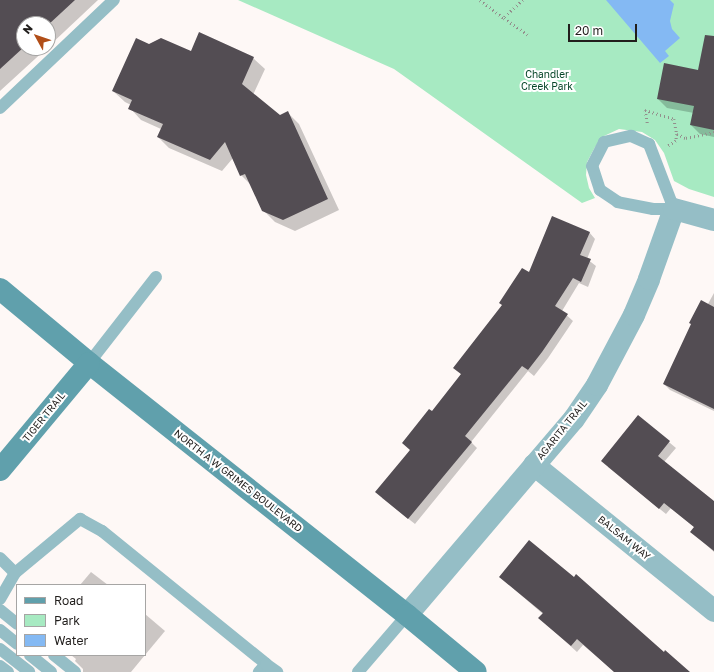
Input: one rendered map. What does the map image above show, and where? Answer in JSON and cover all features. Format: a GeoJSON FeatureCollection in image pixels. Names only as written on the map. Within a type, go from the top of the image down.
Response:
{"type":"FeatureCollection","features":[{"type":"Feature","properties":{"kind":"main road","name":"NORTH A W GRIMES BOULEVARD"},"geometry":{"type":"LineString","coordinates":[[0,289],[88,363],[476,672]]}},
{"type":"Feature","properties":{"kind":"main road","name":"TIGER TRAIL"},"geometry":{"type":"LineString","coordinates":[[0,470],[88,363]]}},
{"type":"Feature","properties":{"kind":"street"},"geometry":{"type":"LineString","coordinates":[[674,209],[714,220]]}},
{"type":"Feature","properties":{"kind":"street","name":"AGARITA TRAIL"},"geometry":{"type":"LineString","coordinates":[[406,615],[574,419],[596,385],[634,315],[674,209]]}},
{"type":"Feature","properties":{"kind":"street","name":"BALSAM WAY"},"geometry":{"type":"LineString","coordinates":[[534,464],[714,611]]}},
{"type":"Feature","properties":{"kind":"lane"},"geometry":{"type":"LineString","coordinates":[[0,108],[114,0]]}},
{"type":"Feature","properties":{"kind":"lane"},"geometry":{"type":"LineString","coordinates":[[631,136],[649,144],[674,209],[653,209],[618,202],[600,190],[592,166],[604,142],[631,136]]}},
{"type":"Feature","properties":{"kind":"lane"},"geometry":{"type":"LineString","coordinates":[[88,363],[156,277]]}},
{"type":"Feature","properties":{"kind":"lane"},"geometry":{"type":"LineString","coordinates":[[0,599],[15,573],[80,519],[102,531],[262,668],[277,672]]}},
{"type":"Feature","properties":{"kind":"lane"},"geometry":{"type":"LineString","coordinates":[[0,558],[15,573]]}},
{"type":"Feature","properties":{"kind":"lane"},"geometry":{"type":"LineString","coordinates":[[0,610],[16,623]]}},
{"type":"Feature","properties":{"kind":"lane"},"geometry":{"type":"LineString","coordinates":[[358,672],[406,615]]}},
{"type":"Feature","properties":{"kind":"lane"},"geometry":{"type":"LineString","coordinates":[[0,630],[16,643]]}},
{"type":"Feature","properties":{"kind":"lane"},"geometry":{"type":"LineString","coordinates":[[0,649],[29,672]]}},
{"type":"Feature","properties":{"kind":"lane"},"geometry":{"type":"LineString","coordinates":[[31,656],[51,672]]}},
{"type":"Feature","properties":{"kind":"lane"},"geometry":{"type":"LineString","coordinates":[[55,656],[75,672]]}},
{"type":"Feature","properties":{"kind":"lane"},"geometry":{"type":"LineString","coordinates":[[0,666],[8,672]]}},
{"type":"Feature","properties":{"kind":"path"},"geometry":{"type":"LineString","coordinates":[[480,0],[528,36]]}},
{"type":"Feature","properties":{"kind":"path"},"geometry":{"type":"LineString","coordinates":[[504,18],[523,0]]}},
{"type":"Feature","properties":{"kind":"path"},"geometry":{"type":"LineString","coordinates":[[648,125],[645,110],[674,118],[677,134],[676,141],[666,148]]}},
{"type":"Feature","properties":{"kind":"path"},"geometry":{"type":"LineString","coordinates":[[677,134],[686,138],[714,132]]}},
{"type":"Feature","properties":{"kind":"green space","name":"Chandler Creek Park"},"geometry":{"type":"Polygon","coordinates":[[[238,0],[714,0],[714,197],[689,189],[674,181],[664,153],[655,140],[642,132],[619,129],[604,136],[595,147],[587,162],[586,175],[589,188],[595,198],[582,203],[394,69],[238,0]]]}},
{"type":"Feature","properties":{"kind":"water"},"geometry":{"type":"Polygon","coordinates":[[[606,0],[670,0],[674,4],[670,21],[672,29],[680,38],[665,51],[669,56],[660,63],[606,0]]]}},
{"type":"Feature","properties":{"kind":"building"},"geometry":{"type":"Polygon","coordinates":[[[0,0],[75,0],[56,18],[56,16],[16,16],[16,54],[0,69],[0,0]]]}},
{"type":"Feature","properties":{"kind":"building"},"geometry":{"type":"Polygon","coordinates":[[[199,32],[254,57],[242,84],[280,115],[288,111],[328,199],[283,220],[262,211],[245,174],[240,176],[225,142],[210,160],[157,137],[163,124],[128,109],[132,100],[112,91],[136,38],[149,44],[161,38],[191,51],[199,32]]]}},
{"type":"Feature","properties":{"kind":"building"},"geometry":{"type":"Polygon","coordinates":[[[705,35],[714,36],[714,130],[690,125],[694,106],[657,99],[664,63],[698,70],[705,35]]]}},
{"type":"Feature","properties":{"kind":"building"},"geometry":{"type":"Polygon","coordinates":[[[552,216],[590,232],[580,255],[591,259],[581,282],[573,278],[555,306],[568,314],[528,370],[522,366],[465,436],[472,442],[408,519],[375,492],[410,450],[402,443],[429,409],[432,411],[461,374],[453,368],[502,305],[499,303],[522,268],[529,272],[552,216]]]}},
{"type":"Feature","properties":{"kind":"building"},"geometry":{"type":"Polygon","coordinates":[[[701,300],[714,307],[714,409],[663,384],[691,324],[689,323],[701,300]]]}},
{"type":"Feature","properties":{"kind":"building"},"geometry":{"type":"Polygon","coordinates":[[[638,415],[670,441],[658,456],[714,501],[714,551],[690,532],[694,527],[664,503],[659,509],[601,461],[638,415]]]}},
{"type":"Feature","properties":{"kind":"building"},"geometry":{"type":"Polygon","coordinates":[[[529,540],[574,577],[576,574],[664,652],[665,650],[690,672],[614,672],[577,639],[571,646],[538,618],[543,613],[499,577],[529,540]]]}}]}
